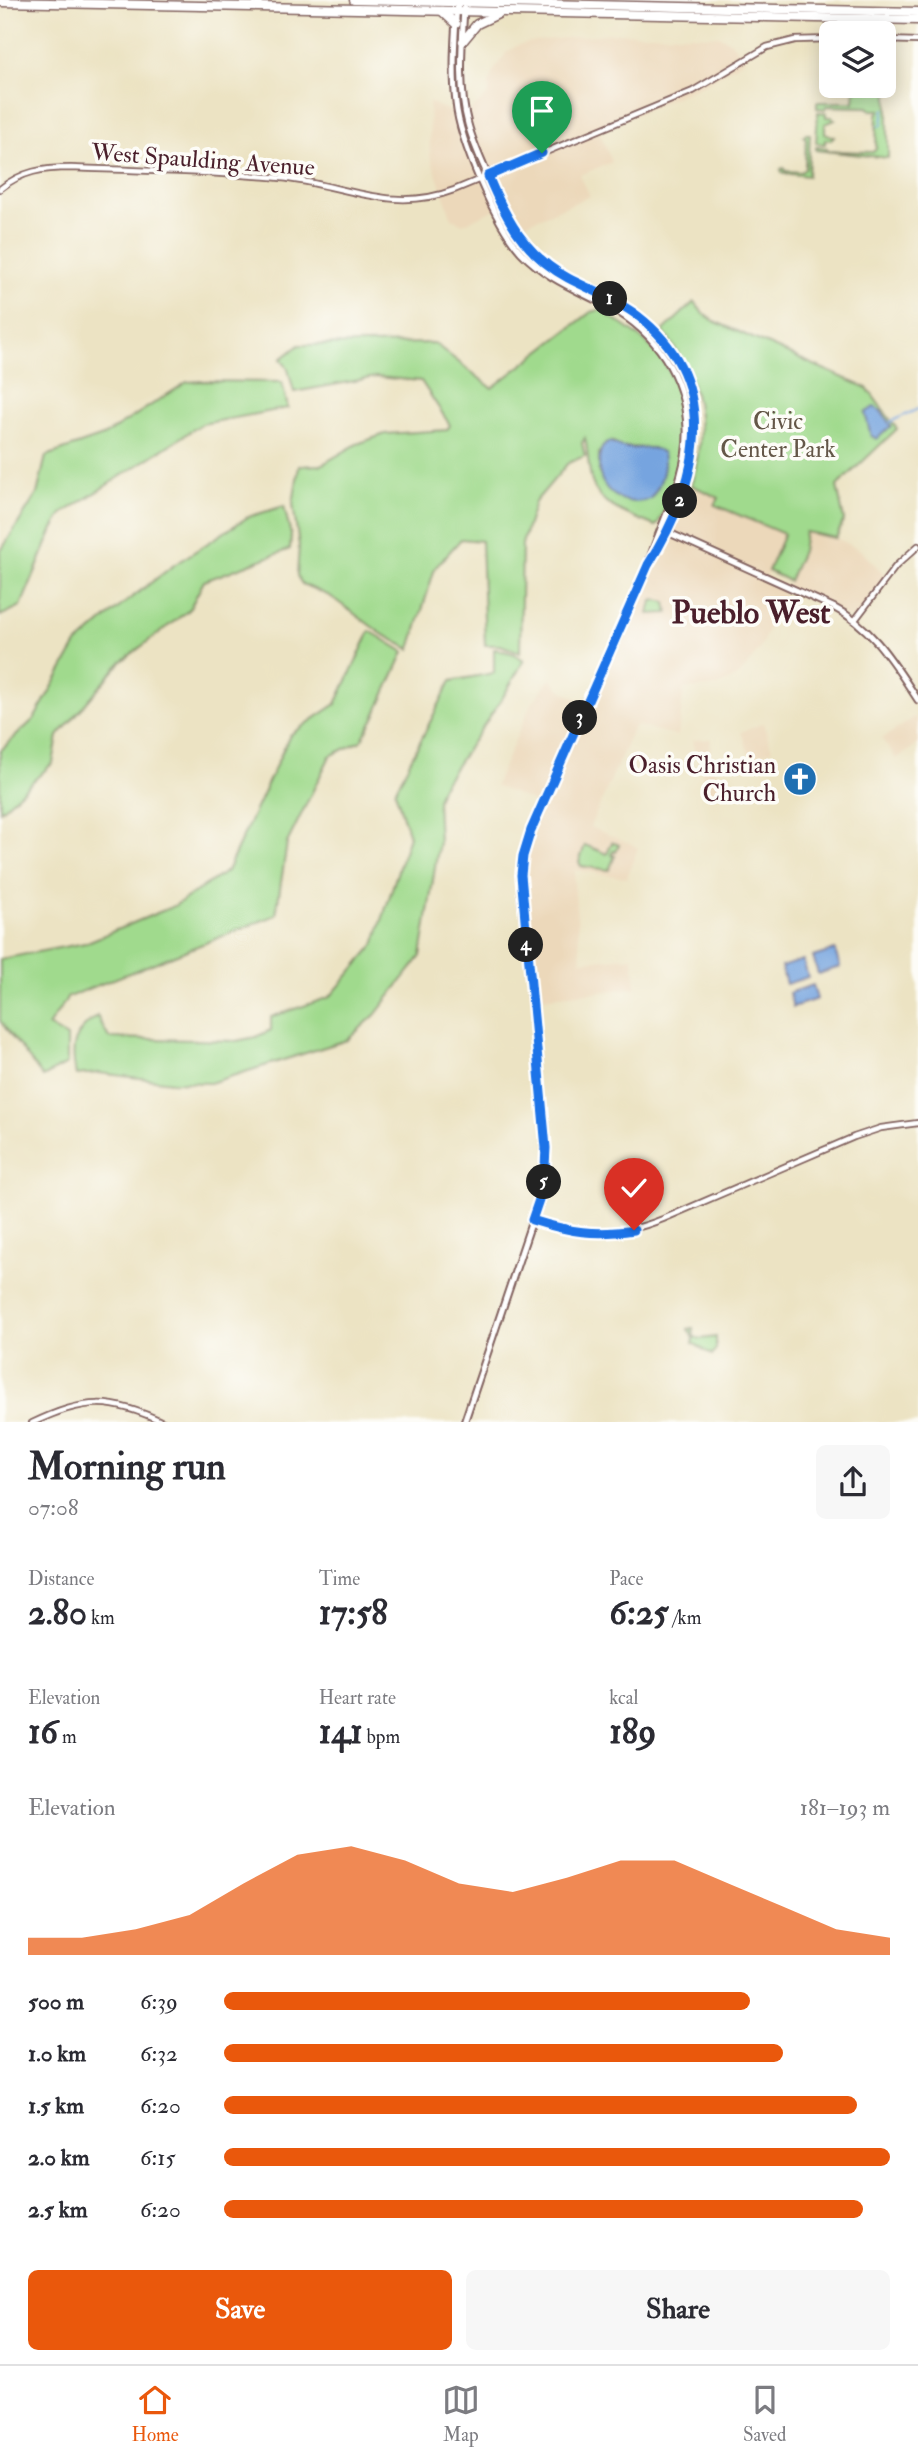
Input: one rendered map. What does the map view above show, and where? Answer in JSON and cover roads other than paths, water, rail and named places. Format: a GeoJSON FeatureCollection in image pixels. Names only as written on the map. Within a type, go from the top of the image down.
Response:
{"type":"FeatureCollection","features":[{"type":"Feature","properties":{"kind":"highway"},"geometry":{"type":"LineString","coordinates":[[355,0],[443,4]]}},
{"type":"Feature","properties":{"kind":"highway"},"geometry":{"type":"LineString","coordinates":[[487,0],[499,3]]}},
{"type":"Feature","properties":{"kind":"highway"},"geometry":{"type":"LineString","coordinates":[[0,2],[499,3],[918,12]]}},
{"type":"Feature","properties":{"kind":"highway"},"geometry":{"type":"LineString","coordinates":[[443,4],[456,24]]}},
{"type":"Feature","properties":{"kind":"highway"},"geometry":{"type":"LineString","coordinates":[[460,4],[504,12],[918,20]]}},
{"type":"Feature","properties":{"kind":"highway"},"geometry":{"type":"LineString","coordinates":[[463,41],[477,24],[504,12]]}},
{"type":"Feature","properties":{"kind":"main road"},"geometry":{"type":"LineString","coordinates":[[460,4],[456,24],[456,107],[462,132],[501,224],[528,260],[554,279],[630,320],[653,342],[671,368],[683,400],[687,444],[681,477],[659,529],[648,565]]}},
{"type":"Feature","properties":{"kind":"main road"},"geometry":{"type":"LineString","coordinates":[[460,4],[467,121],[508,220],[534,254],[567,277],[615,301],[640,318],[662,340],[678,364],[691,399],[695,444],[688,479],[666,532],[648,565],[535,821],[523,856],[522,902],[547,1159],[544,1185],[464,1422]]}},
{"type":"Feature","properties":{"kind":"main road"},"geometry":{"type":"LineString","coordinates":[[659,529],[833,607],[855,620],[885,650],[918,700]]}},
{"type":"Feature","properties":{"kind":"street","name":"West Spaulding Avenue"},"geometry":{"type":"LineString","coordinates":[[0,189],[28,172],[47,168],[71,168],[277,177],[385,199],[408,201],[434,198],[693,91],[767,47],[795,40],[819,39]]}},
{"type":"Feature","properties":{"kind":"street"},"geometry":{"type":"LineString","coordinates":[[896,40],[918,41]]}},
{"type":"Feature","properties":{"kind":"street"},"geometry":{"type":"LineString","coordinates":[[855,620],[896,566],[918,546]]}},
{"type":"Feature","properties":{"kind":"street"},"geometry":{"type":"LineString","coordinates":[[532,1220],[585,1234],[634,1230],[854,1137],[881,1128],[918,1124]]}},
{"type":"Feature","properties":{"kind":"street"},"geometry":{"type":"LineString","coordinates":[[34,1422],[71,1406],[100,1404],[132,1408],[163,1422]]}},
{"type":"Feature","properties":{"kind":"water"},"geometry":{"type":"Polygon","coordinates":[[[874,407],[881,411],[891,426],[877,439],[871,436],[865,413],[874,407]]]}},
{"type":"Feature","properties":{"kind":"water"},"geometry":{"type":"Polygon","coordinates":[[[609,442],[625,448],[653,449],[663,453],[662,477],[650,499],[632,502],[609,491],[600,475],[599,466],[601,449],[609,442]]]}},
{"type":"Feature","properties":{"kind":"water"},"geometry":{"type":"Polygon","coordinates":[[[835,950],[840,967],[818,974],[813,957],[835,950]]]}},
{"type":"Feature","properties":{"kind":"water"},"geometry":{"type":"Polygon","coordinates":[[[803,960],[808,977],[786,984],[781,967],[803,960]]]}},
{"type":"Feature","properties":{"kind":"water"},"geometry":{"type":"Polygon","coordinates":[[[813,985],[817,999],[793,1007],[789,993],[813,985]]]}},
{"type":"Feature","properties":{"kind":"waterway"},"geometry":{"type":"LineString","coordinates":[[879,126],[882,125],[884,109]]}},
{"type":"Feature","properties":{"kind":"waterway"},"geometry":{"type":"LineString","coordinates":[[890,422],[918,409]]}},
{"type":"Feature","properties":{"kind":"place","name":"Oasis Christian Church"},"geometry":{"type":"Point","coordinates":[800,779]}},
{"type":"Feature","properties":{"kind":"district","name":"Pueblo West"},"geometry":{"type":"Point","coordinates":[751,613]}},
{"type":"Feature","properties":{"kind":"park label","name":"Civic Center Park"},"geometry":{"type":"Point","coordinates":[778,435]}}]}
